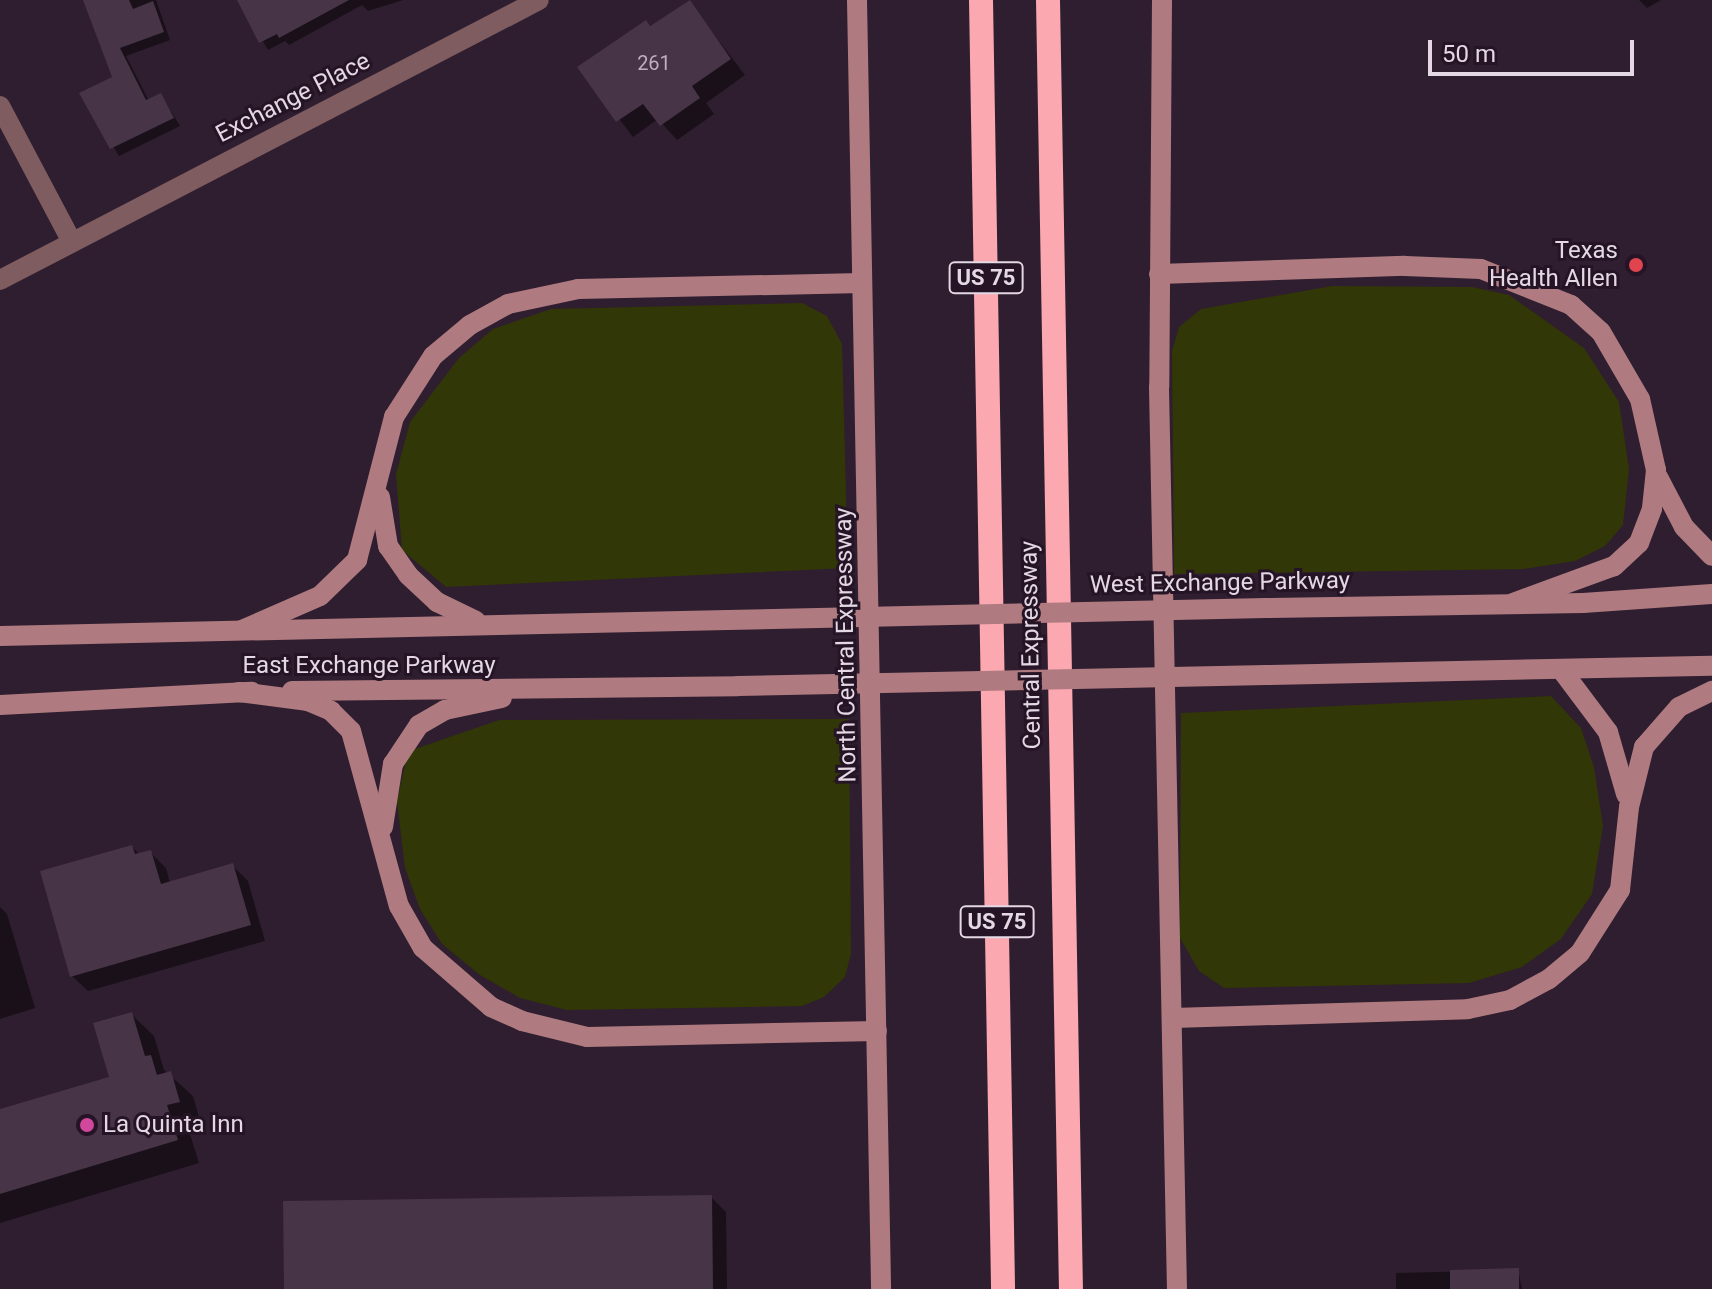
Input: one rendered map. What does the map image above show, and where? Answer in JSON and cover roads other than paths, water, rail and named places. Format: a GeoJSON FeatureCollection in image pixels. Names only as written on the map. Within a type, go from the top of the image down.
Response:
{"type":"FeatureCollection","features":[{"type":"Feature","properties":{"kind":"highway","name":"Central Expressway"},"geometry":{"type":"LineString","coordinates":[[981,0],[1003,1289]]}},
{"type":"Feature","properties":{"kind":"highway","name":"Central Expressway"},"geometry":{"type":"LineString","coordinates":[[1048,0],[1071,1289]]}},
{"type":"Feature","properties":{"kind":"highway"},"geometry":{"type":"LineString","coordinates":[[1070,1256],[1079,1289]]}},
{"type":"Feature","properties":{"kind":"main road","name":"North Central Expressway"},"geometry":{"type":"LineString","coordinates":[[857,0],[881,1289]]}},
{"type":"Feature","properties":{"kind":"main road"},"geometry":{"type":"LineString","coordinates":[[1162,0],[1159,274],[1177,1289]]}},
{"type":"Feature","properties":{"kind":"main road"},"geometry":{"type":"LineString","coordinates":[[1159,274],[1405,266],[1481,269],[1520,281],[1571,305],[1601,332],[1640,399],[1656,470],[1684,527],[1712,556]]}},
{"type":"Feature","properties":{"kind":"main road"},"geometry":{"type":"LineString","coordinates":[[242,630],[320,596],[342,579],[367,538],[394,417],[408,388],[451,341],[508,304],[578,289],[862,283]]}},
{"type":"Feature","properties":{"kind":"main road"},"geometry":{"type":"LineString","coordinates":[[1513,603],[1614,566],[1639,543],[1652,509],[1656,470]]}},
{"type":"Feature","properties":{"kind":"main road"},"geometry":{"type":"LineString","coordinates":[[378,490],[388,546],[400,564],[428,595],[478,622]]}},
{"type":"Feature","properties":{"kind":"main road","name":"West Exchange Parkway"},"geometry":{"type":"LineString","coordinates":[[728,620],[1513,603],[1712,594]]}},
{"type":"Feature","properties":{"kind":"main road","name":"East Exchange Parkway"},"geometry":{"type":"LineString","coordinates":[[0,636],[478,622],[728,620]]}},
{"type":"Feature","properties":{"kind":"main road"},"geometry":{"type":"LineString","coordinates":[[1563,672],[1712,666]]}},
{"type":"Feature","properties":{"kind":"main road"},"geometry":{"type":"LineString","coordinates":[[1563,672],[1608,732],[1629,807]]}},
{"type":"Feature","properties":{"kind":"main road","name":"East Exchange Parkway"},"geometry":{"type":"LineString","coordinates":[[0,705],[239,692],[527,692],[1267,675],[1563,672]]}},
{"type":"Feature","properties":{"kind":"main road"},"geometry":{"type":"LineString","coordinates":[[1173,1018],[1468,1009],[1510,1000],[1559,970],[1603,924],[1620,890],[1629,807],[1644,747],[1657,727],[1679,707],[1712,691]]}},
{"type":"Feature","properties":{"kind":"main road"},"geometry":{"type":"LineString","coordinates":[[239,692],[308,701],[331,711],[351,731],[399,906],[423,948],[491,1007],[522,1021],[587,1037],[877,1031]]}},
{"type":"Feature","properties":{"kind":"main road"},"geometry":{"type":"LineString","coordinates":[[381,839],[393,764],[419,725],[445,710],[527,692]]}},
{"type":"Feature","properties":{"kind":"street","name":"Exchange Place"},"geometry":{"type":"LineString","coordinates":[[0,280],[539,0]]}},
{"type":"Feature","properties":{"kind":"street"},"geometry":{"type":"LineString","coordinates":[[0,106],[72,242]]}},
{"type":"Feature","properties":{"kind":"place","name":"Texas Health Allen"},"geometry":{"type":"Point","coordinates":[1636,265]}},
{"type":"Feature","properties":{"kind":"place","name":"La Quinta Inn"},"geometry":{"type":"Point","coordinates":[87,1125]}}]}
